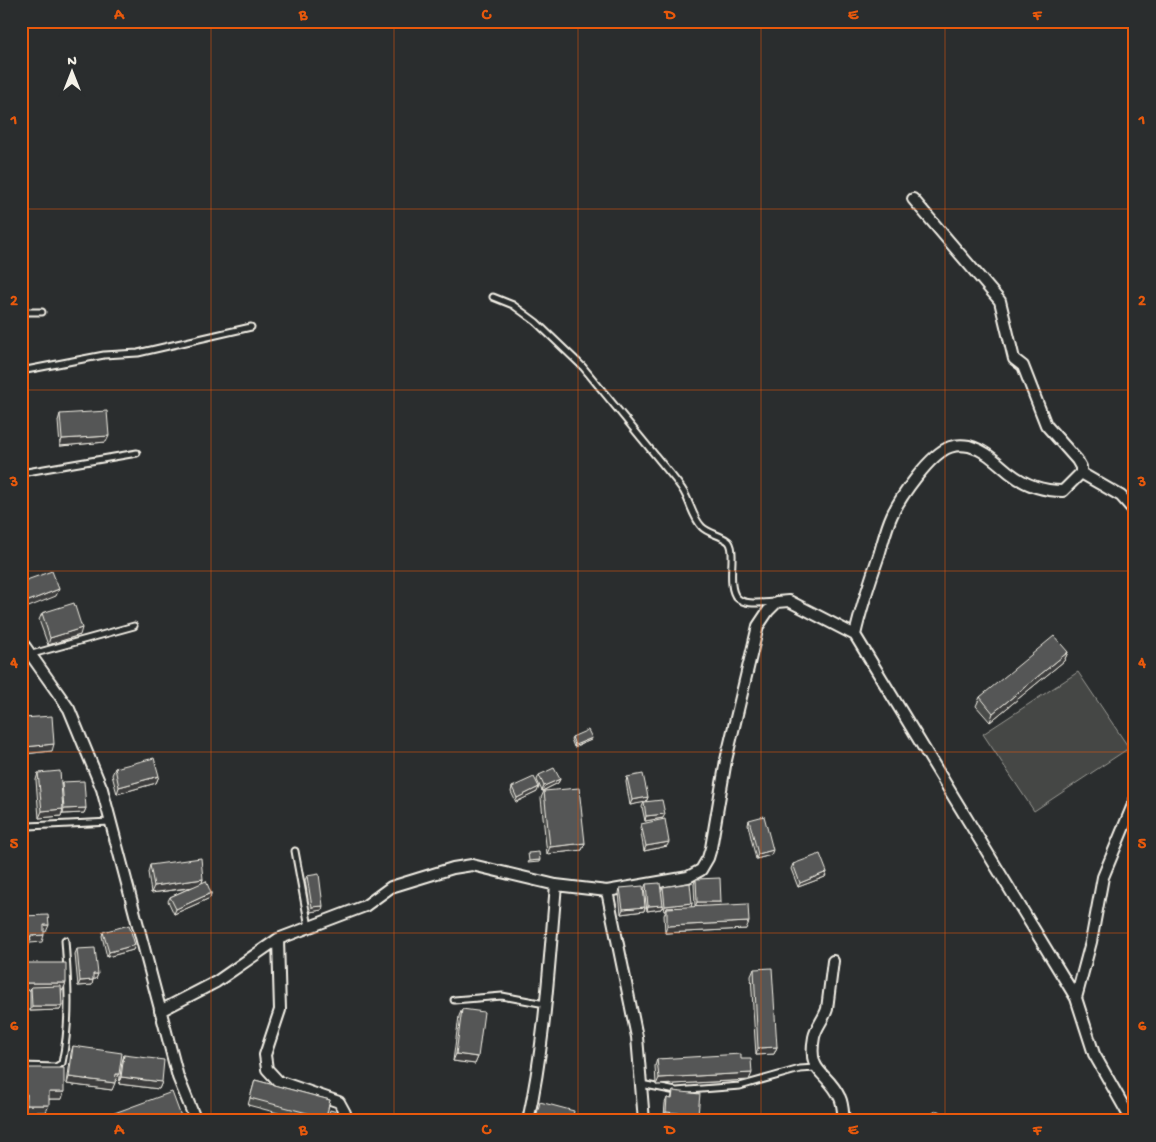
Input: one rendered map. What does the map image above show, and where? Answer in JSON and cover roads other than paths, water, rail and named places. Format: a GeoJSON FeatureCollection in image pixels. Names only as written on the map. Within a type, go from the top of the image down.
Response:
{"type":"FeatureCollection","features":[{"type":"Feature","properties":{"kind":"street"},"geometry":{"type":"LineString","coordinates":[[855,635],[861,607],[892,514],[914,479],[939,453],[951,447],[960,445],[970,446],[989,454],[1011,474],[1036,487],[1054,491],[1063,491],[1081,473],[1081,467],[1077,460],[1046,425],[1023,366],[1014,359],[1000,301],[913,199]]}},
{"type":"Feature","properties":{"kind":"street"},"geometry":{"type":"LineString","coordinates":[[1081,473],[1121,496],[1135,512]]}},
{"type":"Feature","properties":{"kind":"street"},"geometry":{"type":"LineString","coordinates":[[160,1011],[216,982],[278,939],[365,906],[391,887],[453,868],[472,865],[556,885],[607,891],[688,877],[701,870],[711,848],[726,760],[758,626],[777,602],[789,602],[855,635],[1076,998],[1094,1054],[1132,1121]]}},
{"type":"Feature","properties":{"kind":"street"},"geometry":{"type":"LineString","coordinates":[[21,641],[69,709],[102,789],[160,1011],[170,1065],[178,1078],[196,1121]]}},
{"type":"Feature","properties":{"kind":"street"},"geometry":{"type":"LineString","coordinates":[[1076,998],[1092,942],[1103,877],[1135,800]]}},
{"type":"Feature","properties":{"kind":"street"},"geometry":{"type":"LineString","coordinates":[[528,1121],[544,1032],[556,885]]}},
{"type":"Feature","properties":{"kind":"street"},"geometry":{"type":"LineString","coordinates":[[607,891],[637,1037],[644,1121]]}},
{"type":"Feature","properties":{"kind":"street"},"geometry":{"type":"LineString","coordinates":[[278,939],[280,1010],[265,1055],[268,1070],[278,1082],[339,1102],[345,1112],[346,1121]]}},
{"type":"Feature","properties":{"kind":"street"},"geometry":{"type":"LineString","coordinates":[[833,961],[827,1009],[814,1034],[812,1054],[815,1068],[831,1083],[840,1099],[844,1121]]}},
{"type":"Feature","properties":{"kind":"lane"},"geometry":{"type":"LineString","coordinates":[[493,297],[513,305],[536,322],[583,367],[673,477],[685,494],[702,528],[729,542],[732,552],[731,585],[734,596],[743,602],[755,604],[777,602]]}},
{"type":"Feature","properties":{"kind":"lane"},"geometry":{"type":"LineString","coordinates":[[21,312],[42,312]]}},
{"type":"Feature","properties":{"kind":"lane"},"geometry":{"type":"LineString","coordinates":[[21,371],[104,355],[138,353],[251,327]]}},
{"type":"Feature","properties":{"kind":"lane"},"geometry":{"type":"LineString","coordinates":[[21,473],[137,453]]}},
{"type":"Feature","properties":{"kind":"lane"},"geometry":{"type":"LineString","coordinates":[[32,654],[134,626]]}},
{"type":"Feature","properties":{"kind":"lane"},"geometry":{"type":"LineString","coordinates":[[29,826],[110,822]]}},
{"type":"Feature","properties":{"kind":"lane"},"geometry":{"type":"LineString","coordinates":[[295,851],[309,928]]}},
{"type":"Feature","properties":{"kind":"lane"},"geometry":{"type":"LineString","coordinates":[[21,1066],[56,1068],[62,1063],[65,1050],[69,1000],[65,940]]}},
{"type":"Feature","properties":{"kind":"lane"},"geometry":{"type":"LineString","coordinates":[[454,1000],[502,996],[545,1004]]}},
{"type":"Feature","properties":{"kind":"lane"},"geometry":{"type":"LineString","coordinates":[[65,1050],[74,1051]]}},
{"type":"Feature","properties":{"kind":"lane"},"geometry":{"type":"LineString","coordinates":[[640,1084],[676,1092],[740,1086],[800,1069],[815,1068]]}},
{"type":"Feature","properties":{"kind":"lane"},"geometry":{"type":"LineString","coordinates":[[929,1121],[937,1114]]}}]}
